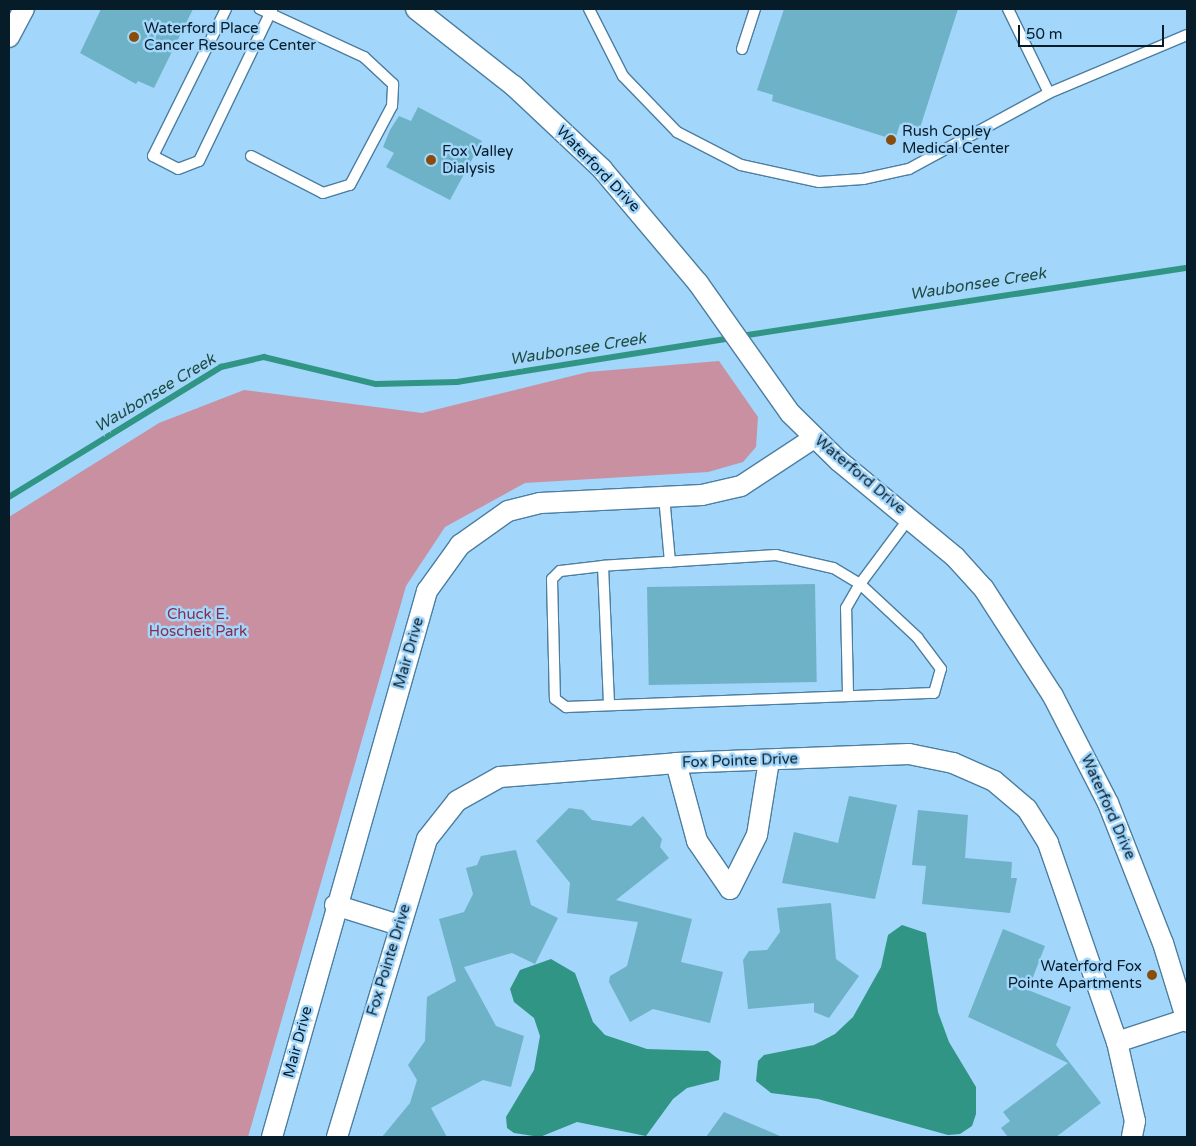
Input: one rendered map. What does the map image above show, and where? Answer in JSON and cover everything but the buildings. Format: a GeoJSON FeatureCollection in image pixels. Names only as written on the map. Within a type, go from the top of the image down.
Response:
{"type":"FeatureCollection","features":[{"type":"Feature","properties":{"kind":"street"},"geometry":{"type":"LineString","coordinates":[[9,37],[24,9]]}},
{"type":"Feature","properties":{"kind":"street","name":"Waterford Drive"},"geometry":{"type":"LineString","coordinates":[[416,9],[514,86],[602,169],[654,227],[713,304],[778,396],[814,438],[910,518],[984,589],[1070,726],[1140,879],[1187,1020]]}},
{"type":"Feature","properties":{"kind":"street","name":"Mair Drive"},"geometry":{"type":"LineString","coordinates":[[272,1137],[335,905],[427,591],[460,545],[508,510],[540,502],[664,496],[741,486],[814,438]]}},
{"type":"Feature","properties":{"kind":"street","name":"Fox Pointe Drive"},"geometry":{"type":"LineString","coordinates":[[337,1137],[399,925],[427,839],[457,801],[500,777],[676,763],[769,761],[909,754],[953,763],[994,781],[1027,809],[1048,843],[1117,1042],[1135,1121],[1132,1137]]}},
{"type":"Feature","properties":{"kind":"street"},"geometry":{"type":"LineString","coordinates":[[676,763],[698,841],[730,889],[757,835],[769,761]]}},
{"type":"Feature","properties":{"kind":"street"},"geometry":{"type":"LineString","coordinates":[[335,905],[399,925]]}},
{"type":"Feature","properties":{"kind":"street"},"geometry":{"type":"LineString","coordinates":[[1117,1042],[1187,1020]]}},
{"type":"Feature","properties":{"kind":"lane"},"geometry":{"type":"LineString","coordinates":[[226,9],[153,156],[178,169],[199,161],[267,10],[364,57],[393,84],[392,106],[350,185],[323,193],[251,156]]}},
{"type":"Feature","properties":{"kind":"lane"},"geometry":{"type":"LineString","coordinates":[[589,9],[623,76],[670,126],[708,151],[776,175],[820,182],[863,180],[909,169],[1049,93],[1187,35]]}},
{"type":"Feature","properties":{"kind":"lane"},"geometry":{"type":"LineString","coordinates":[[742,50],[756,9]]}},
{"type":"Feature","properties":{"kind":"lane"},"geometry":{"type":"LineString","coordinates":[[1008,9],[1049,93]]}},
{"type":"Feature","properties":{"kind":"lane"},"geometry":{"type":"LineString","coordinates":[[664,496],[670,562]]}},
{"type":"Feature","properties":{"kind":"lane"},"geometry":{"type":"LineString","coordinates":[[848,693],[846,608],[860,584],[910,518]]}},
{"type":"Feature","properties":{"kind":"lane"},"geometry":{"type":"LineString","coordinates":[[776,554],[833,568],[860,584],[918,638],[940,669],[940,684],[934,693],[848,693],[566,707],[555,699],[552,579],[560,571],[603,566],[776,554]]}},
{"type":"Feature","properties":{"kind":"lane"},"geometry":{"type":"LineString","coordinates":[[603,566],[609,704]]}},
{"type":"Feature","properties":{"kind":"green space","name":"Chuck E. Hoscheit Park"},"geometry":{"type":"Polygon","coordinates":[[[719,361],[758,417],[756,447],[743,462],[708,472],[525,483],[445,527],[406,586],[248,1137],[9,1137],[9,517],[159,423],[244,390],[422,413],[588,372],[719,361]]]}},
{"type":"Feature","properties":{"kind":"shaded area"},"geometry":{"type":"Polygon","coordinates":[[[902,925],[926,933],[938,1012],[949,1042],[976,1087],[976,1114],[972,1126],[960,1134],[948,1135],[818,1099],[771,1093],[756,1081],[758,1061],[764,1055],[814,1045],[835,1034],[853,1017],[881,967],[888,935],[902,925]]]}},
{"type":"Feature","properties":{"kind":"shaded area"},"geometry":{"type":"Polygon","coordinates":[[[551,959],[575,973],[593,1022],[605,1035],[647,1049],[708,1051],[721,1061],[719,1080],[687,1088],[673,1099],[646,1136],[577,1122],[540,1137],[514,1133],[507,1128],[506,1117],[534,1070],[540,1036],[534,1018],[514,1002],[510,989],[520,970],[551,959]]]}},
{"type":"Feature","properties":{"kind":"waterway","name":"Waubonsee Creek"},"geometry":{"type":"LineString","coordinates":[[741,336],[1187,268]]}},
{"type":"Feature","properties":{"kind":"waterway","name":"Waubonsee Creek"},"geometry":{"type":"LineString","coordinates":[[9,497],[221,367],[264,357],[376,384],[457,382],[732,338]]}},
{"type":"Feature","properties":{"kind":"place","name":"Waterford Place Cancer Resource Center"},"geometry":{"type":"Point","coordinates":[134,37]}},
{"type":"Feature","properties":{"kind":"place","name":"Rush Copley Medical Center"},"geometry":{"type":"Point","coordinates":[891,140]}},
{"type":"Feature","properties":{"kind":"place","name":"Fox Valley Dialysis"},"geometry":{"type":"Point","coordinates":[431,160]}},
{"type":"Feature","properties":{"kind":"place","name":"Waterford Fox Pointe Apartments"},"geometry":{"type":"Point","coordinates":[1152,975]}}]}
